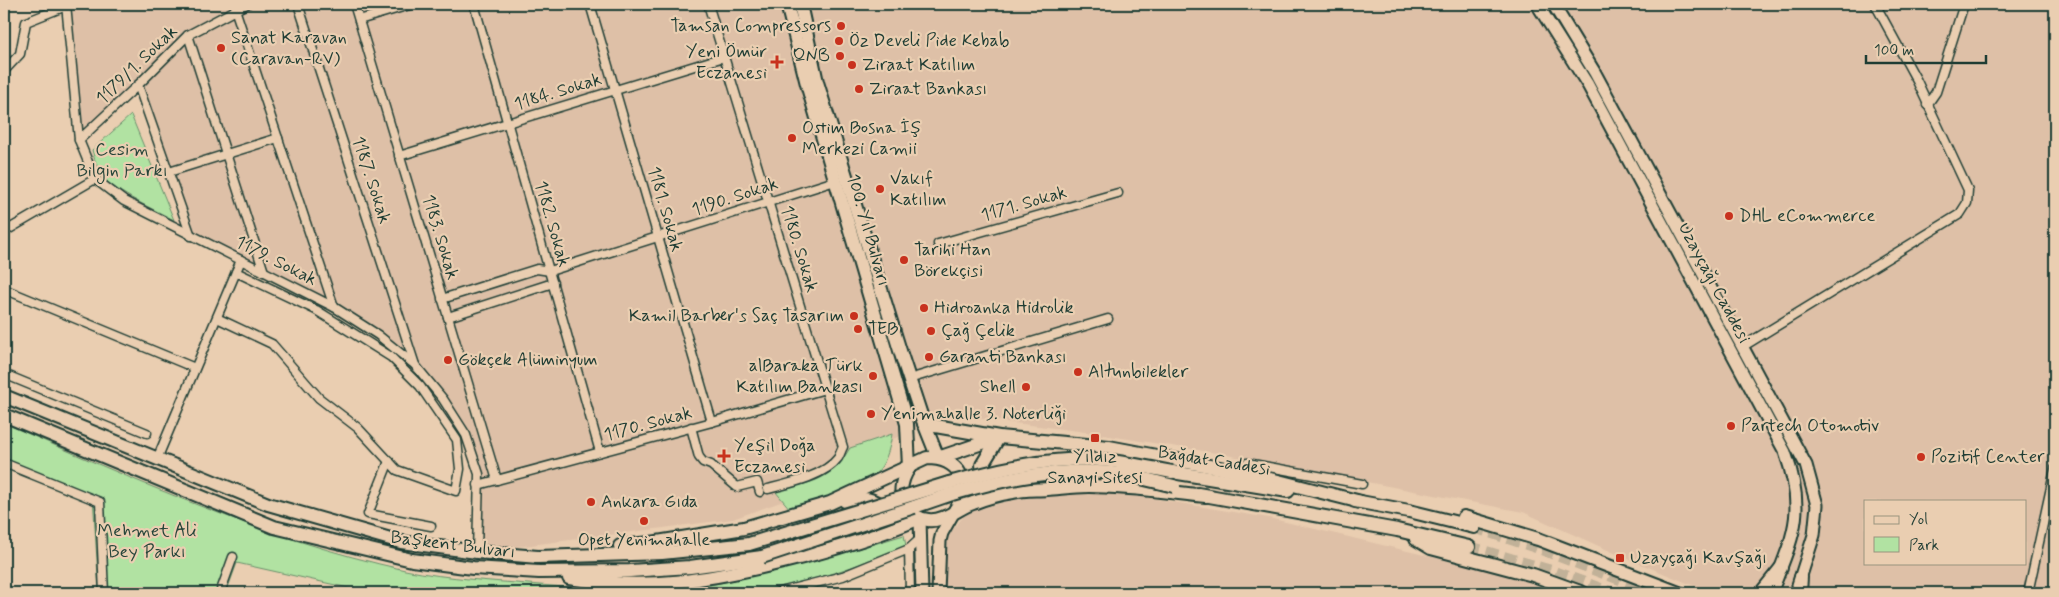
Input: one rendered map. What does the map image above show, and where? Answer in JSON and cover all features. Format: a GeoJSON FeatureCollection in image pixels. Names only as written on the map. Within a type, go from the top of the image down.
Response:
{"type":"FeatureCollection","features":[{"type":"Feature","properties":{"kind":"main road","name":"100. Yıl Bulvarı"},"geometry":{"type":"LineString","coordinates":[[787,4],[807,84],[907,424],[908,468],[900,486],[901,496],[908,509],[915,507]]}},
{"type":"Feature","properties":{"kind":"main road","name":"100. Yıl Bulvarı"},"geometry":{"type":"LineString","coordinates":[[800,4],[817,82],[909,379],[938,458]]}},
{"type":"Feature","properties":{"kind":"main road","name":"Uzayçağı Caddesi"},"geometry":{"type":"LineString","coordinates":[[1537,4],[1588,85],[1785,452],[1793,475],[1797,501],[1796,525],[1771,593]]}},
{"type":"Feature","properties":{"kind":"main road","name":"Uzayçağı Caddesi"},"geometry":{"type":"LineString","coordinates":[[1552,4],[1595,73],[1806,465],[1817,505],[1814,535],[1795,593]]}},
{"type":"Feature","properties":{"kind":"main road","name":"Başkent Bulvarı"},"geometry":{"type":"LineString","coordinates":[[4,396],[268,504],[401,542],[477,552],[538,556],[662,553],[750,544],[915,507]]}},
{"type":"Feature","properties":{"kind":"main road","name":"Başkent Bulvarı"},"geometry":{"type":"LineString","coordinates":[[4,414],[274,526],[412,560],[473,568],[539,572],[662,570],[762,557],[915,507]]}},
{"type":"Feature","properties":{"kind":"main road"},"geometry":{"type":"LineString","coordinates":[[907,424],[913,429],[919,430],[924,424],[999,437],[1109,447],[1246,473],[1361,502]]}},
{"type":"Feature","properties":{"kind":"main road"},"geometry":{"type":"LineString","coordinates":[[538,556],[651,543],[744,528],[830,503],[908,468],[917,461],[927,458],[938,458],[999,437]]}},
{"type":"Feature","properties":{"kind":"main road"},"geometry":{"type":"LineString","coordinates":[[999,437],[982,465],[985,481],[998,491],[1008,493]]}},
{"type":"Feature","properties":{"kind":"main road"},"geometry":{"type":"LineString","coordinates":[[938,458],[950,463],[960,475],[963,484],[963,494],[960,503],[942,533],[940,541],[938,593]]}},
{"type":"Feature","properties":{"kind":"main road","name":"Bağdat Caddesi"},"geometry":{"type":"LineString","coordinates":[[950,488],[1023,464],[1075,460],[1111,461],[1361,502],[1409,511],[1474,527]]}},
{"type":"Feature","properties":{"kind":"main road","name":"Bağdat Caddesi"},"geometry":{"type":"LineString","coordinates":[[950,488],[1024,476],[1073,472],[1122,474],[1174,486],[1206,496],[1402,532],[1469,547]]}},
{"type":"Feature","properties":{"kind":"main road"},"geometry":{"type":"LineString","coordinates":[[915,507],[929,520],[938,520],[974,502],[1008,493],[1087,486],[1206,496]]}},
{"type":"Feature","properties":{"kind":"main road"},"geometry":{"type":"LineString","coordinates":[[539,572],[592,582],[647,584],[692,582],[738,573],[827,551],[877,534],[915,507],[950,488]]}},
{"type":"Feature","properties":{"kind":"main road"},"geometry":{"type":"LineString","coordinates":[[830,503],[866,498],[876,501],[887,510],[886,522],[877,534]]}},
{"type":"Feature","properties":{"kind":"main road"},"geometry":{"type":"LineString","coordinates":[[915,507],[920,539],[922,593]]}},
{"type":"Feature","properties":{"kind":"main road"},"geometry":{"type":"LineString","coordinates":[[1409,511],[1439,512],[1483,521],[1538,539],[1679,593]]}},
{"type":"Feature","properties":{"kind":"main road"},"geometry":{"type":"LineString","coordinates":[[1402,532],[1431,548],[1533,575],[1583,593]]}},
{"type":"Feature","properties":{"kind":"main road"},"geometry":{"type":"LineString","coordinates":[[1762,593],[1781,568]]}},
{"type":"Feature","properties":{"kind":"main road"},"geometry":{"type":"LineString","coordinates":[[1800,593],[1801,577]]}},
{"type":"Feature","properties":{"kind":"street","name":"1179/1. Sokak"},"geometry":{"type":"LineString","coordinates":[[79,140],[188,35],[247,4]]}},
{"type":"Feature","properties":{"kind":"street","name":"1187. Sokak"},"geometry":{"type":"LineString","coordinates":[[298,4],[415,365]]}},
{"type":"Feature","properties":{"kind":"street","name":"1183. Sokak"},"geometry":{"type":"LineString","coordinates":[[354,4],[497,480]]}},
{"type":"Feature","properties":{"kind":"street"},"geometry":{"type":"LineString","coordinates":[[359,20],[413,4]]}},
{"type":"Feature","properties":{"kind":"street","name":"1182. Sokak"},"geometry":{"type":"LineString","coordinates":[[474,4],[600,452]]}},
{"type":"Feature","properties":{"kind":"street","name":"1181. Sokak"},"geometry":{"type":"LineString","coordinates":[[590,4],[712,422]]}},
{"type":"Feature","properties":{"kind":"street","name":"1180. Sokak"},"geometry":{"type":"LineString","coordinates":[[691,428],[699,457],[703,462],[711,465],[737,487],[757,482],[764,491],[797,482],[821,472],[838,458],[842,447],[708,4]]}},
{"type":"Feature","properties":{"kind":"street"},"geometry":{"type":"LineString","coordinates":[[1742,347],[1885,261],[1963,211],[1967,203],[1968,190],[1876,4]]}},
{"type":"Feature","properties":{"kind":"street"},"geometry":{"type":"LineString","coordinates":[[1927,105],[1936,92],[1964,4]]}},
{"type":"Feature","properties":{"kind":"street"},"geometry":{"type":"LineString","coordinates":[[4,71],[20,54],[26,22],[66,5],[79,140],[95,179],[4,232]]}},
{"type":"Feature","properties":{"kind":"street"},"geometry":{"type":"LineString","coordinates":[[235,9],[334,307]]}},
{"type":"Feature","properties":{"kind":"street"},"geometry":{"type":"LineString","coordinates":[[188,35],[264,272]]}},
{"type":"Feature","properties":{"kind":"street","name":"1184. Sokak"},"geometry":{"type":"LineString","coordinates":[[400,156],[724,57]]}},
{"type":"Feature","properties":{"kind":"street"},"geometry":{"type":"LineString","coordinates":[[138,85],[191,236]]}},
{"type":"Feature","properties":{"kind":"street"},"geometry":{"type":"LineString","coordinates":[[169,172],[278,138]]}},
{"type":"Feature","properties":{"kind":"street","name":"1179. Sokak"},"geometry":{"type":"LineString","coordinates":[[95,179],[124,201],[334,307],[378,335],[415,365],[443,399],[466,434],[478,474],[477,552]]}},
{"type":"Feature","properties":{"kind":"street","name":"1190. Sokak"},"geometry":{"type":"LineString","coordinates":[[442,299],[537,269],[550,271],[835,181]]}},
{"type":"Feature","properties":{"kind":"street","name":"1171. Sokak"},"geometry":{"type":"LineString","coordinates":[[938,244],[1118,193]]}},
{"type":"Feature","properties":{"kind":"street"},"geometry":{"type":"LineString","coordinates":[[157,459],[241,260]]}},
{"type":"Feature","properties":{"kind":"street"},"geometry":{"type":"LineString","coordinates":[[217,318],[272,344],[320,398],[358,428],[397,470],[456,491],[460,470],[457,440],[420,386],[391,357],[316,310],[236,272]]}},
{"type":"Feature","properties":{"kind":"street"},"geometry":{"type":"LineString","coordinates":[[448,317],[553,283]]}},
{"type":"Feature","properties":{"kind":"street"},"geometry":{"type":"LineString","coordinates":[[4,289],[195,368]]}},
{"type":"Feature","properties":{"kind":"street"},"geometry":{"type":"LineString","coordinates":[[909,379],[1108,319]]}},
{"type":"Feature","properties":{"kind":"street"},"geometry":{"type":"LineString","coordinates":[[4,374],[147,433]]}},
{"type":"Feature","properties":{"kind":"street","name":"1170. Sokak"},"geometry":{"type":"LineString","coordinates":[[478,485],[691,428],[825,389]]}},
{"type":"Feature","properties":{"kind":"street"},"geometry":{"type":"LineString","coordinates":[[389,461],[368,514],[431,526]]}},
{"type":"Feature","properties":{"kind":"street"},"geometry":{"type":"LineString","coordinates":[[4,463],[100,502],[104,593]]}},
{"type":"Feature","properties":{"kind":"street"},"geometry":{"type":"LineString","coordinates":[[1247,463],[1362,484]]}},
{"type":"Feature","properties":{"kind":"street"},"geometry":{"type":"LineString","coordinates":[[2028,593],[2055,470]]}},
{"type":"Feature","properties":{"kind":"street"},"geometry":{"type":"LineString","coordinates":[[776,593],[843,576],[909,550],[920,539]]}},
{"type":"Feature","properties":{"kind":"street"},"geometry":{"type":"LineString","coordinates":[[909,550],[910,593]]}},
{"type":"Feature","properties":{"kind":"street"},"geometry":{"type":"LineString","coordinates":[[220,593],[233,557]]}},
{"type":"Feature","properties":{"kind":"shaded area"},"geometry":{"type":"Polygon","coordinates":[[[66,4],[2055,4],[2055,593],[1712,593],[1621,556],[1523,512],[1216,453],[1078,431],[950,415],[893,439],[882,466],[733,519],[477,552],[478,485],[466,435],[415,365],[334,307],[191,236],[139,86],[79,140],[66,4]]]}},
{"type":"Feature","properties":{"kind":"shaded area","name":"Yıldız Sanayi Sitesi"},"geometry":{"type":"Polygon","coordinates":[[[1108,491],[1269,518],[1512,576],[1557,593],[945,593],[947,537],[968,511],[1026,497],[1108,491]]]}},
{"type":"Feature","properties":{"kind":"green space","name":"Cesim Bilgin Parkı"},"geometry":{"type":"Polygon","coordinates":[[[131,115],[174,220],[117,189],[104,178],[98,168],[92,150],[131,115]]]}},
{"type":"Feature","properties":{"kind":"green space","name":"Mehmet Ali Bey Parkı"},"geometry":{"type":"Polygon","coordinates":[[[4,423],[102,466],[251,525],[353,557],[438,576],[628,591],[681,589],[743,578],[817,560],[904,535],[906,546],[834,573],[759,593],[371,593],[237,563],[226,593],[99,593],[93,496],[4,460],[4,423]]]}},
{"type":"Feature","properties":{"kind":"green space"},"geometry":{"type":"Polygon","coordinates":[[[892,434],[888,453],[882,466],[872,477],[862,483],[837,494],[790,509],[775,491],[809,483],[827,475],[842,460],[850,448],[892,434]]]}},
{"type":"Feature","properties":{"kind":"tunnel"},"geometry":{"type":"LineString","coordinates":[[1474,527],[1536,547],[1656,593]]}},
{"type":"Feature","properties":{"kind":"tunnel"},"geometry":{"type":"LineString","coordinates":[[1469,547],[1551,571],[1612,593]]}},
{"type":"Feature","properties":{"kind":"place","name":"Tamsan Compressors"},"geometry":{"type":"Point","coordinates":[841,26]}},
{"type":"Feature","properties":{"kind":"place","name":"Öz Develi Pide Kebab"},"geometry":{"type":"Point","coordinates":[839,41]}},
{"type":"Feature","properties":{"kind":"place","name":"Sanat Karavan (Caravan-RV)"},"geometry":{"type":"Point","coordinates":[221,48]}},
{"type":"Feature","properties":{"kind":"place","name":"QNB"},"geometry":{"type":"Point","coordinates":[840,56]}},
{"type":"Feature","properties":{"kind":"place","name":"Yeni Ömür Eczanesi"},"geometry":{"type":"Point","coordinates":[777,62]}},
{"type":"Feature","properties":{"kind":"place","name":"Ziraat Katılım"},"geometry":{"type":"Point","coordinates":[852,65]}},
{"type":"Feature","properties":{"kind":"place","name":"Ziraat Bankası"},"geometry":{"type":"Point","coordinates":[859,89]}},
{"type":"Feature","properties":{"kind":"place","name":"Ostim Bosna İş Merkezi Camii"},"geometry":{"type":"Point","coordinates":[792,138]}},
{"type":"Feature","properties":{"kind":"place","name":"Vakıf Katılım"},"geometry":{"type":"Point","coordinates":[880,189]}},
{"type":"Feature","properties":{"kind":"place","name":"DHL eCommerce"},"geometry":{"type":"Point","coordinates":[1729,216]}},
{"type":"Feature","properties":{"kind":"place","name":"Tarihi Han Börekçisi"},"geometry":{"type":"Point","coordinates":[904,260]}},
{"type":"Feature","properties":{"kind":"place","name":"Hidroanka Hidrolik"},"geometry":{"type":"Point","coordinates":[924,308]}},
{"type":"Feature","properties":{"kind":"place","name":"Kamil Barber's Saç Tasarım"},"geometry":{"type":"Point","coordinates":[854,316]}},
{"type":"Feature","properties":{"kind":"place","name":"TEB"},"geometry":{"type":"Point","coordinates":[858,329]}},
{"type":"Feature","properties":{"kind":"place","name":"Çağ Çelik"},"geometry":{"type":"Point","coordinates":[931,331]}},
{"type":"Feature","properties":{"kind":"place","name":"Garanti Bankası"},"geometry":{"type":"Point","coordinates":[929,357]}},
{"type":"Feature","properties":{"kind":"place","name":"Gökçek Alüminyum"},"geometry":{"type":"Point","coordinates":[448,360]}},
{"type":"Feature","properties":{"kind":"place","name":"Altunbilekler"},"geometry":{"type":"Point","coordinates":[1078,372]}},
{"type":"Feature","properties":{"kind":"place","name":"alBaraka Türk Katılım Bankası"},"geometry":{"type":"Point","coordinates":[873,376]}},
{"type":"Feature","properties":{"kind":"place","name":"Shell"},"geometry":{"type":"Point","coordinates":[1026,387]}},
{"type":"Feature","properties":{"kind":"place","name":"Yenimahalle 3. Noterliği"},"geometry":{"type":"Point","coordinates":[871,414]}},
{"type":"Feature","properties":{"kind":"place","name":"Partech Otomotiv"},"geometry":{"type":"Point","coordinates":[1731,426]}},
{"type":"Feature","properties":{"kind":"place","name":"Yıldız Sanayi Sitesi"},"geometry":{"type":"Point","coordinates":[1095,438]}},
{"type":"Feature","properties":{"kind":"place","name":"Yeşil Doğa Eczanesi"},"geometry":{"type":"Point","coordinates":[724,456]}},
{"type":"Feature","properties":{"kind":"place","name":"Pozitif Center"},"geometry":{"type":"Point","coordinates":[1921,457]}},
{"type":"Feature","properties":{"kind":"place","name":"Ankara Gıda"},"geometry":{"type":"Point","coordinates":[591,502]}},
{"type":"Feature","properties":{"kind":"place","name":"Opet Yenimahalle"},"geometry":{"type":"Point","coordinates":[644,521]}},
{"type":"Feature","properties":{"kind":"place","name":"Uzayçağı Kavşağı"},"geometry":{"type":"Point","coordinates":[1620,558]}}]}
